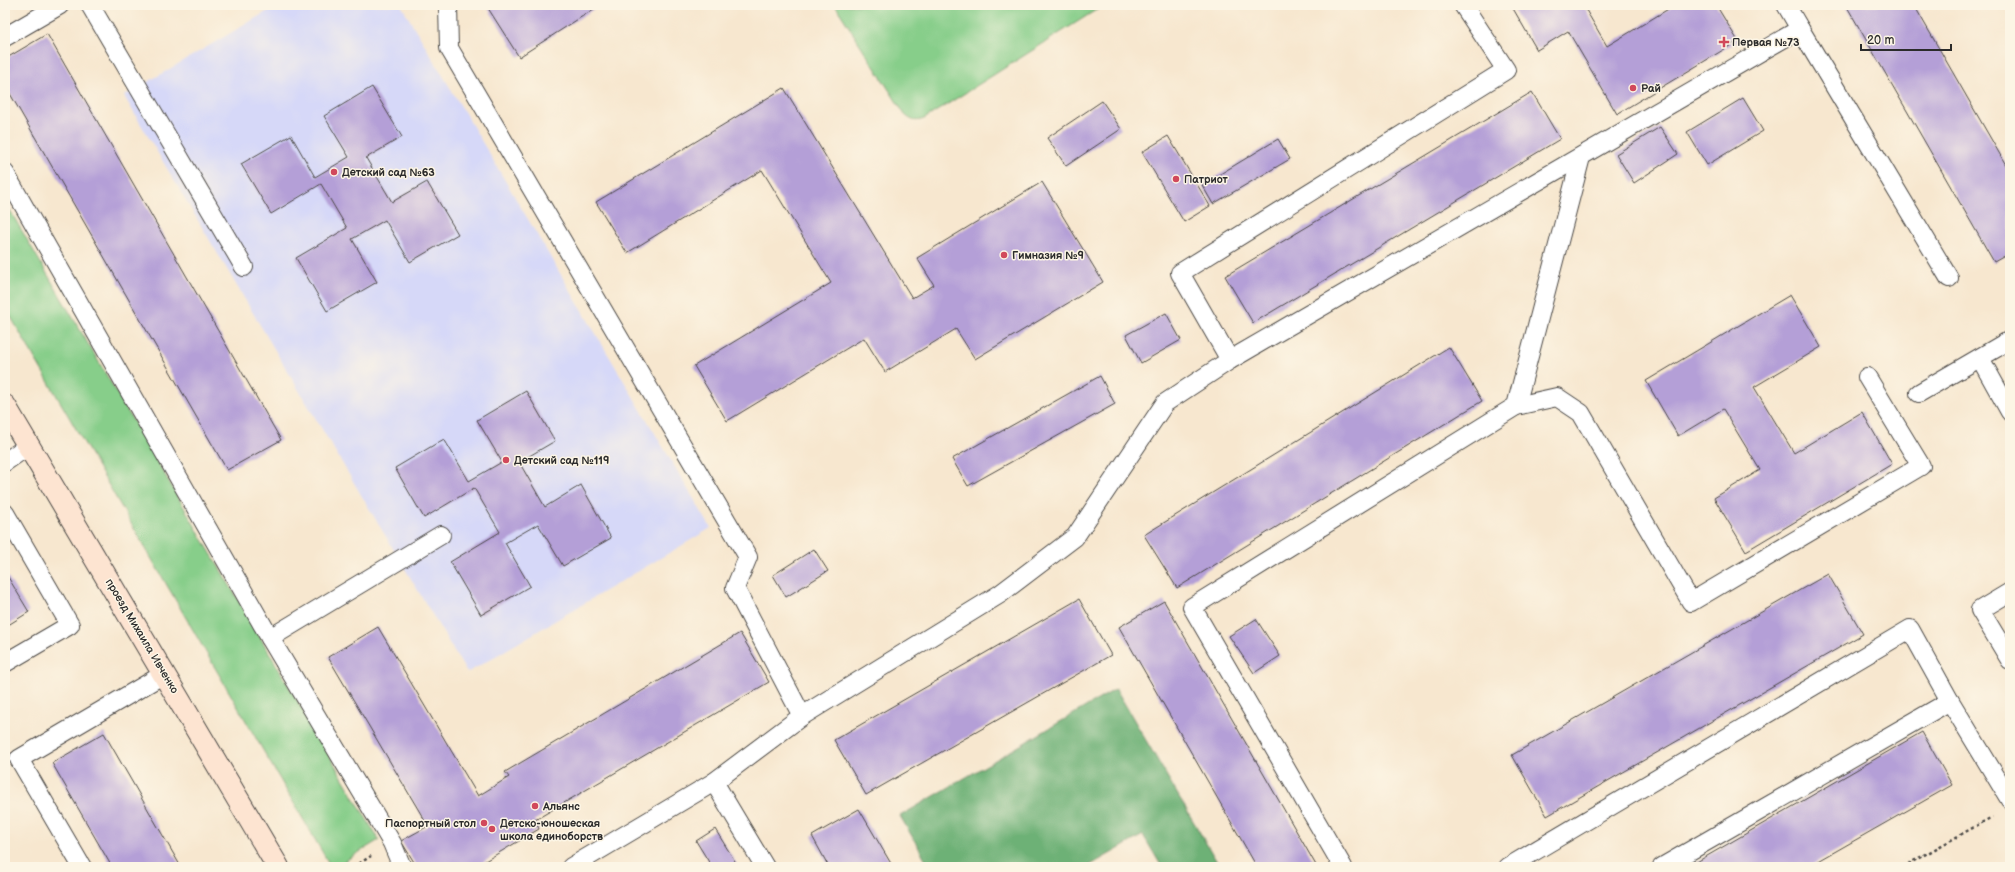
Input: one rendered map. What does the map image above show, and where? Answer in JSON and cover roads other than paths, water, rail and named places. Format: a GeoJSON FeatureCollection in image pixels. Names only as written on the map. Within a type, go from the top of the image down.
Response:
{"type":"FeatureCollection","features":[{"type":"Feature","properties":{"kind":"street","name":"проезд Михаила Ивченко"},"geometry":{"type":"LineString","coordinates":[[5,406],[278,867]]}},
{"type":"Feature","properties":{"kind":"lane"},"geometry":{"type":"LineString","coordinates":[[5,37],[60,5]]}},
{"type":"Feature","properties":{"kind":"lane"},"geometry":{"type":"LineString","coordinates":[[90,5],[244,267]]}},
{"type":"Feature","properties":{"kind":"lane"},"geometry":{"type":"LineString","coordinates":[[448,5],[449,48],[748,557],[735,588],[802,716]]}},
{"type":"Feature","properties":{"kind":"lane"},"geometry":{"type":"LineString","coordinates":[[1230,360],[1180,273],[1506,70],[1463,5]]}},
{"type":"Feature","properties":{"kind":"lane"},"geometry":{"type":"LineString","coordinates":[[1786,5],[1949,278]]}},
{"type":"Feature","properties":{"kind":"lane"},"geometry":{"type":"LineString","coordinates":[[577,865],[714,782],[802,716],[1000,594],[1075,537],[1165,403],[1230,360],[1800,29]]}},
{"type":"Feature","properties":{"kind":"lane"},"geometry":{"type":"LineString","coordinates":[[1516,406],[1581,157]]}},
{"type":"Feature","properties":{"kind":"lane"},"geometry":{"type":"LineString","coordinates":[[5,174],[270,638],[392,843],[402,867]]}},
{"type":"Feature","properties":{"kind":"lane"},"geometry":{"type":"LineString","coordinates":[[1919,393],[2010,340]]}},
{"type":"Feature","properties":{"kind":"lane"},"geometry":{"type":"LineString","coordinates":[[1980,358],[2010,412]]}},
{"type":"Feature","properties":{"kind":"lane"},"geometry":{"type":"LineString","coordinates":[[1343,867],[1192,607],[1516,406],[1557,397],[1581,413],[1691,602],[1921,466],[1867,377]]}},
{"type":"Feature","properties":{"kind":"lane"},"geometry":{"type":"LineString","coordinates":[[5,462],[28,446]]}},
{"type":"Feature","properties":{"kind":"lane"},"geometry":{"type":"LineString","coordinates":[[5,513],[70,625],[5,663]]}},
{"type":"Feature","properties":{"kind":"lane"},"geometry":{"type":"LineString","coordinates":[[270,638],[440,535]]}},
{"type":"Feature","properties":{"kind":"lane"},"geometry":{"type":"LineString","coordinates":[[2010,592],[1980,610],[2010,660]]}},
{"type":"Feature","properties":{"kind":"lane"},"geometry":{"type":"LineString","coordinates":[[1508,867],[1526,862],[1910,629],[1950,701],[2010,800]]}},
{"type":"Feature","properties":{"kind":"lane"},"geometry":{"type":"LineString","coordinates":[[82,867],[19,760],[164,674]]}},
{"type":"Feature","properties":{"kind":"lane"},"geometry":{"type":"LineString","coordinates":[[1662,867],[1950,701]]}},
{"type":"Feature","properties":{"kind":"lane"},"geometry":{"type":"LineString","coordinates":[[714,782],[765,867]]}},
{"type":"Feature","properties":{"kind":"place","name":"Первая №73"},"geometry":{"type":"Point","coordinates":[1724,42]}},
{"type":"Feature","properties":{"kind":"place","name":"Рай"},"geometry":{"type":"Point","coordinates":[1633,88]}},
{"type":"Feature","properties":{"kind":"place","name":"Детский сад №63"},"geometry":{"type":"Point","coordinates":[334,172]}},
{"type":"Feature","properties":{"kind":"place","name":"Патриот"},"geometry":{"type":"Point","coordinates":[1176,179]}},
{"type":"Feature","properties":{"kind":"place","name":"Гимназия №9"},"geometry":{"type":"Point","coordinates":[1004,255]}},
{"type":"Feature","properties":{"kind":"place","name":"Детский сад №119"},"geometry":{"type":"Point","coordinates":[506,460]}},
{"type":"Feature","properties":{"kind":"place","name":"Альянс"},"geometry":{"type":"Point","coordinates":[535,806]}},
{"type":"Feature","properties":{"kind":"place","name":"Паспортный стол"},"geometry":{"type":"Point","coordinates":[484,823]}},
{"type":"Feature","properties":{"kind":"place","name":"Детско-юношеская школа единоборств"},"geometry":{"type":"Point","coordinates":[492,829]}}]}
